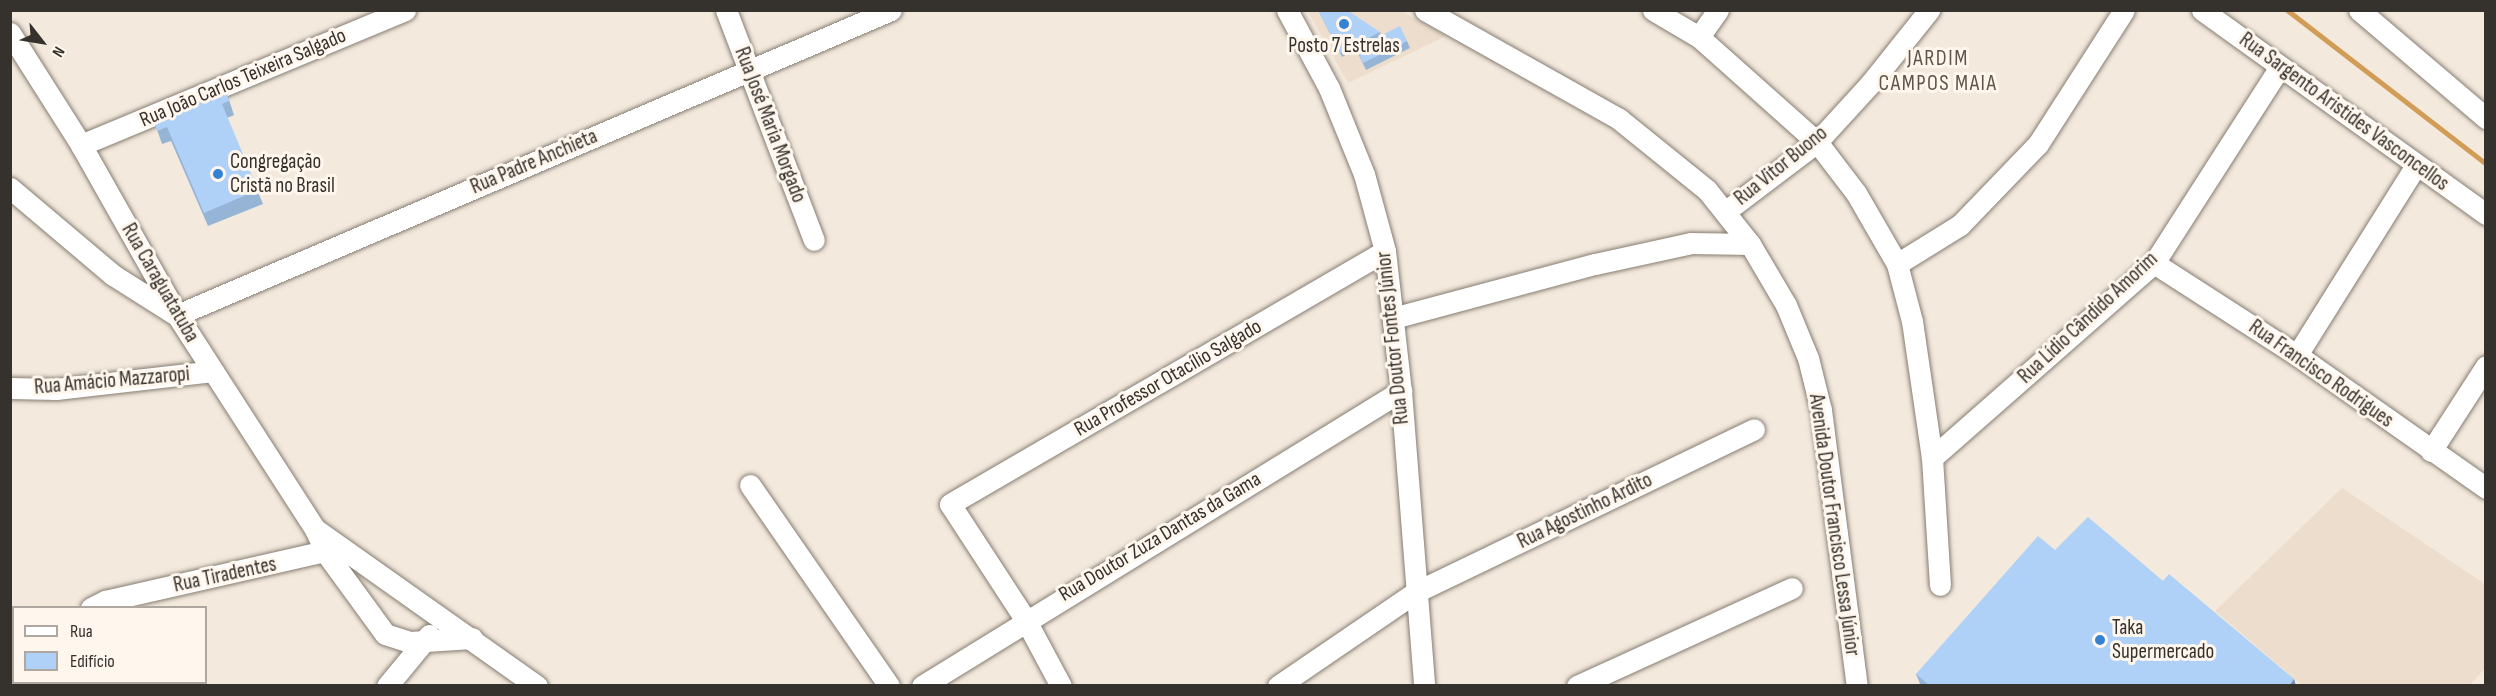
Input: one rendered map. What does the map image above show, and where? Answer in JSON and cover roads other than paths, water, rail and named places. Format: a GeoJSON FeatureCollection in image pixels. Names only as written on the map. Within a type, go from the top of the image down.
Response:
{"type":"FeatureCollection","features":[{"type":"Feature","properties":{"kind":"street","name":"Rua João Carlos Teixeira Salgado"},"geometry":{"type":"LineString","coordinates":[[81,145],[405,10]]}},
{"type":"Feature","properties":{"kind":"street","name":"Rua José Maria Morgado"},"geometry":{"type":"LineString","coordinates":[[726,10],[814,240]]}},
{"type":"Feature","properties":{"kind":"street","name":"Rua Padre Anchieta"},"geometry":{"type":"LineString","coordinates":[[177,315],[891,10]]}},
{"type":"Feature","properties":{"kind":"street","name":"Avenida Doutor Francisco Lessa Júnior"},"geometry":{"type":"LineString","coordinates":[[1425,10],[1619,119],[1670,157],[1726,211],[1750,244],[1786,305],[1808,358],[1821,410],[1857,686]]}},
{"type":"Feature","properties":{"kind":"street"},"geometry":{"type":"LineString","coordinates":[[1653,10],[1699,37],[1817,142],[1856,193],[1897,264],[1912,321],[1932,458],[1940,585]]}},
{"type":"Feature","properties":{"kind":"street"},"geometry":{"type":"LineString","coordinates":[[1699,37],[1718,10]]}},
{"type":"Feature","properties":{"kind":"street","name":"Rua Vitor Buono"},"geometry":{"type":"LineString","coordinates":[[1726,211],[1817,142],[1870,84],[1929,10]]}},
{"type":"Feature","properties":{"kind":"street"},"geometry":{"type":"LineString","coordinates":[[1897,264],[1960,225],[2038,144],[2124,10]]}},
{"type":"Feature","properties":{"kind":"street","name":"Rua Sargento Aristides Vasconcellos"},"geometry":{"type":"LineString","coordinates":[[2202,10],[2486,214]]}},
{"type":"Feature","properties":{"kind":"street"},"geometry":{"type":"LineString","coordinates":[[2359,10],[2486,118]]}},
{"type":"Feature","properties":{"kind":"street","name":"Rua Doutor Fontes Júnior"},"geometry":{"type":"LineString","coordinates":[[1297,15],[1364,174],[1385,251],[1401,391],[1424,686]]}},
{"type":"Feature","properties":{"kind":"street","name":"Rua Caraguatatuba"},"geometry":{"type":"LineString","coordinates":[[11,33],[81,145],[177,315],[315,529],[333,550],[356,594],[385,634]]}},
{"type":"Feature","properties":{"kind":"street","name":"Rua Lídio Cândido Amorim"},"geometry":{"type":"LineString","coordinates":[[1932,458],[2154,263],[2280,67]]}},
{"type":"Feature","properties":{"kind":"street"},"geometry":{"type":"LineString","coordinates":[[2297,355],[2416,165]]}},
{"type":"Feature","properties":{"kind":"street"},"geometry":{"type":"LineString","coordinates":[[10,188],[113,275],[177,315]]}},
{"type":"Feature","properties":{"kind":"street"},"geometry":{"type":"LineString","coordinates":[[1393,318],[1595,264],[1691,243],[1750,244]]}},
{"type":"Feature","properties":{"kind":"street"},"geometry":{"type":"LineString","coordinates":[[113,275],[134,261],[140,248]]}},
{"type":"Feature","properties":{"kind":"street","name":"Rua Professor Otacílio Salgado"},"geometry":{"type":"LineString","coordinates":[[1025,619],[951,504],[1385,251]]}},
{"type":"Feature","properties":{"kind":"street","name":"Rua Francisco Rodrigues"},"geometry":{"type":"LineString","coordinates":[[2154,263],[2297,355],[2486,488]]}},
{"type":"Feature","properties":{"kind":"street"},"geometry":{"type":"LineString","coordinates":[[2431,451],[2486,366]]}},
{"type":"Feature","properties":{"kind":"street","name":"Rua Amácio Mazzaropi"},"geometry":{"type":"LineString","coordinates":[[10,388],[56,389],[213,371]]}},
{"type":"Feature","properties":{"kind":"street","name":"Rua Doutor Zuza Dantas da Gama"},"geometry":{"type":"LineString","coordinates":[[922,686],[1025,619],[1401,391]]}},
{"type":"Feature","properties":{"kind":"street","name":"Rua Agostinho Ardito"},"geometry":{"type":"LineString","coordinates":[[1278,686],[1416,592],[1754,429]]}},
{"type":"Feature","properties":{"kind":"street"},"geometry":{"type":"LineString","coordinates":[[750,485],[889,686]]}},
{"type":"Feature","properties":{"kind":"street","name":"Rua Caraguatatuba"},"geometry":{"type":"LineString","coordinates":[[333,550],[381,574],[537,686]]}},
{"type":"Feature","properties":{"kind":"street","name":"Rua Tiradentes"},"geometry":{"type":"LineString","coordinates":[[95,606],[105,601],[333,550]]}},
{"type":"Feature","properties":{"kind":"street"},"geometry":{"type":"LineString","coordinates":[[356,594],[366,581],[381,574]]}},
{"type":"Feature","properties":{"kind":"street"},"geometry":{"type":"LineString","coordinates":[[1577,686],[1792,588]]}},
{"type":"Feature","properties":{"kind":"street"},"geometry":{"type":"LineString","coordinates":[[391,679],[425,641],[433,611]]}},
{"type":"Feature","properties":{"kind":"street"},"geometry":{"type":"LineString","coordinates":[[1025,619],[1061,686]]}},
{"type":"Feature","properties":{"kind":"street"},"geometry":{"type":"LineString","coordinates":[[391,679],[385,634],[410,642],[472,638]]}},
{"type":"Feature","properties":{"kind":"waterway"},"geometry":{"type":"LineString","coordinates":[[2287,10],[2486,164]]}},
{"type":"Feature","properties":{"kind":"place","name":"Posto 7 Estrelas"},"geometry":{"type":"Point","coordinates":[1344,24]}},
{"type":"Feature","properties":{"kind":"place","name":"Congregação Cristã no Brasil"},"geometry":{"type":"Point","coordinates":[218,174]}},
{"type":"Feature","properties":{"kind":"place","name":"Taka Supermercado"},"geometry":{"type":"Point","coordinates":[2100,640]}},
{"type":"Feature","properties":{"kind":"district","name":"JARDIM CAMPOS MAIA"},"geometry":{"type":"Point","coordinates":[1938,70]}}]}
